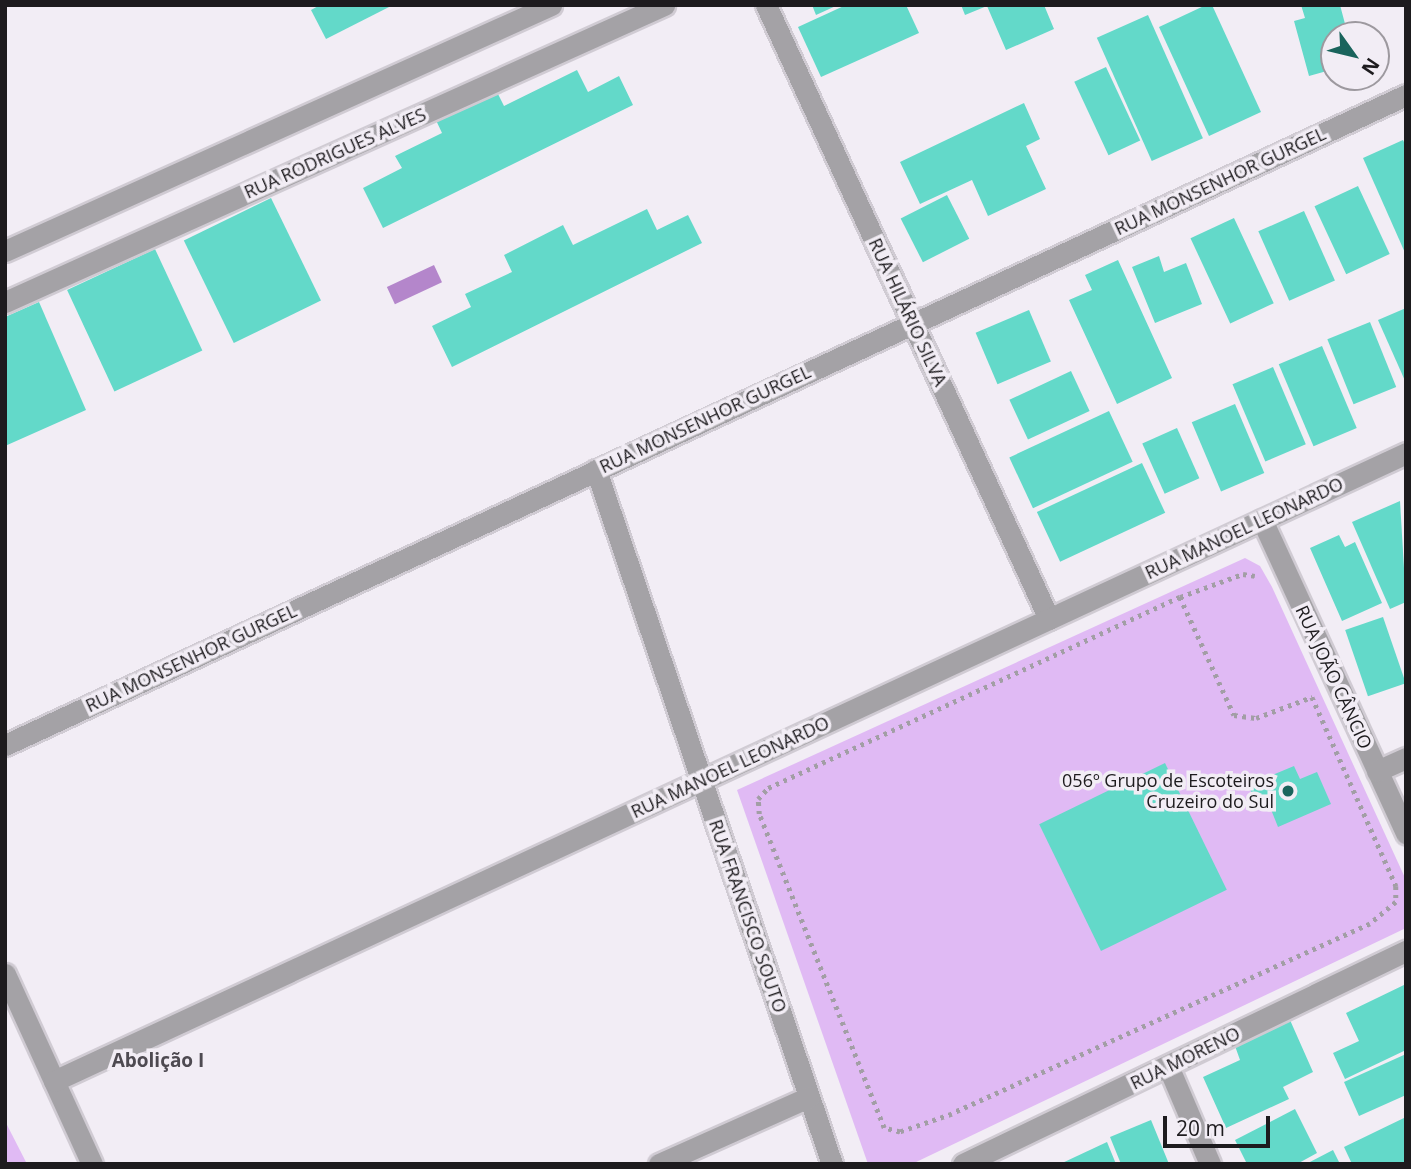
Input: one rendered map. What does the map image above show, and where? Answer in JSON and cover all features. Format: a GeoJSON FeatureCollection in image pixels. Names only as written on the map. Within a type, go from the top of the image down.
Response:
{"type":"FeatureCollection","features":[{"type":"Feature","properties":{"kind":"street"},"geometry":{"type":"LineString","coordinates":[[5,251],[551,5]]}},
{"type":"Feature","properties":{"kind":"street","name":"RUA RODRIGUES ALVES"},"geometry":{"type":"LineString","coordinates":[[5,302],[664,5]]}},
{"type":"Feature","properties":{"kind":"street","name":"RUA HILÁRIO SILVA"},"geometry":{"type":"LineString","coordinates":[[766,5],[1049,619]]}},
{"type":"Feature","properties":{"kind":"street","name":"RUA MONSENHOR GURGEL"},"geometry":{"type":"LineString","coordinates":[[5,745],[1406,95]]}},
{"type":"Feature","properties":{"kind":"street","name":"RUA MANOEL LEONARDO"},"geometry":{"type":"LineString","coordinates":[[54,1081],[1406,453]]}},
{"type":"Feature","properties":{"kind":"street","name":"RUA FRANCISCO SOUTO"},"geometry":{"type":"LineString","coordinates":[[596,470],[832,1164]]}},
{"type":"Feature","properties":{"kind":"street","name":"RUA JOÃO CÂNCIO"},"geometry":{"type":"LineString","coordinates":[[1262,520],[1406,833]]}},
{"type":"Feature","properties":{"kind":"street"},"geometry":{"type":"LineString","coordinates":[[1377,771],[1406,758]]}},
{"type":"Feature","properties":{"kind":"street","name":"RUA MORENO"},"geometry":{"type":"LineString","coordinates":[[963,1164],[1406,951]]}},
{"type":"Feature","properties":{"kind":"street"},"geometry":{"type":"LineString","coordinates":[[5,974],[92,1164]]}},
{"type":"Feature","properties":{"kind":"street"},"geometry":{"type":"LineString","coordinates":[[1168,1066],[1210,1164]]}},
{"type":"Feature","properties":{"kind":"street"},"geometry":{"type":"LineString","coordinates":[[659,1164],[809,1097]]}},
{"type":"Feature","properties":{"kind":"path"},"geometry":{"type":"LineString","coordinates":[[1261,581],[1243,574],[1180,597],[768,788],[758,799],[758,814],[884,1128],[900,1132],[952,1114],[1386,916],[1396,902],[1396,886],[1307,686]]}},
{"type":"Feature","properties":{"kind":"path"},"geometry":{"type":"LineString","coordinates":[[1180,597],[1234,715],[1256,718],[1312,697]]}},
{"type":"Feature","properties":{"kind":"shaded area"},"geometry":{"type":"Polygon","coordinates":[[[434,265],[442,282],[395,304],[387,287],[434,265]]]}},
{"type":"Feature","properties":{"kind":"shaded area"},"geometry":{"type":"Polygon","coordinates":[[[1245,558],[1260,566],[1272,587],[1406,880],[1406,928],[912,1164],[868,1164],[737,790],[1245,558]]]}},
{"type":"Feature","properties":{"kind":"shaded area"},"geometry":{"type":"Polygon","coordinates":[[[5,1121],[27,1164],[5,1164],[5,1121]]]}},
{"type":"Feature","properties":{"kind":"building"},"geometry":{"type":"Polygon","coordinates":[[[320,5],[393,5],[326,39],[311,10],[320,5]]]}},
{"type":"Feature","properties":{"kind":"building"},"geometry":{"type":"Polygon","coordinates":[[[812,5],[838,5],[816,15],[812,5]]]}},
{"type":"Feature","properties":{"kind":"building"},"geometry":{"type":"Polygon","coordinates":[[[846,5],[906,5],[919,33],[821,77],[798,27],[846,5]]]}},
{"type":"Feature","properties":{"kind":"building"},"geometry":{"type":"Polygon","coordinates":[[[961,5],[1044,5],[1054,29],[1006,50],[987,6],[965,15],[961,5]]]}},
{"type":"Feature","properties":{"kind":"building"},"geometry":{"type":"Polygon","coordinates":[[[1206,5],[1212,5],[1261,112],[1209,136],[1159,27],[1206,5]]]}},
{"type":"Feature","properties":{"kind":"building"},"geometry":{"type":"Polygon","coordinates":[[[1301,5],[1340,5],[1344,21],[1320,21],[1320,73],[1309,76],[1294,21],[1305,18],[1301,5]]]}},
{"type":"Feature","properties":{"kind":"building"},"geometry":{"type":"Polygon","coordinates":[[[1148,15],[1203,138],[1152,161],[1097,38],[1148,15]]]}},
{"type":"Feature","properties":{"kind":"building"},"geometry":{"type":"Polygon","coordinates":[[[1106,67],[1140,140],[1109,155],[1074,82],[1106,67]]]}},
{"type":"Feature","properties":{"kind":"building"},"geometry":{"type":"Polygon","coordinates":[[[577,70],[588,92],[619,76],[633,105],[383,228],[363,188],[402,168],[395,156],[442,133],[434,116],[494,86],[504,106],[577,70]]]}},
{"type":"Feature","properties":{"kind":"building"},"geometry":{"type":"Polygon","coordinates":[[[1024,103],[1040,139],[1026,146],[1046,189],[988,216],[972,180],[920,204],[900,162],[1024,103]]]}},
{"type":"Feature","properties":{"kind":"building"},"geometry":{"type":"Polygon","coordinates":[[[1403,140],[1406,146],[1406,255],[1363,158],[1403,140]]]}},
{"type":"Feature","properties":{"kind":"building"},"geometry":{"type":"Polygon","coordinates":[[[1358,186],[1390,254],[1346,274],[1314,206],[1358,186]]]}},
{"type":"Feature","properties":{"kind":"building"},"geometry":{"type":"Polygon","coordinates":[[[947,195],[969,239],[923,262],[901,219],[947,195]]]}},
{"type":"Feature","properties":{"kind":"building"},"geometry":{"type":"Polygon","coordinates":[[[271,198],[321,300],[234,343],[184,241],[271,198]]]}},
{"type":"Feature","properties":{"kind":"building"},"geometry":{"type":"Polygon","coordinates":[[[647,209],[657,230],[688,215],[702,243],[452,367],[432,326],[471,307],[465,294],[512,272],[504,255],[563,225],[573,245],[647,209]]]}},
{"type":"Feature","properties":{"kind":"building"},"geometry":{"type":"Polygon","coordinates":[[[1304,211],[1335,280],[1289,301],[1258,231],[1304,211]]]}},
{"type":"Feature","properties":{"kind":"building"},"geometry":{"type":"Polygon","coordinates":[[[1234,218],[1274,303],[1230,323],[1190,238],[1234,218]]]}},
{"type":"Feature","properties":{"kind":"building"},"geometry":{"type":"Polygon","coordinates":[[[155,249],[202,351],[114,392],[67,290],[155,249]]]}},
{"type":"Feature","properties":{"kind":"building"},"geometry":{"type":"Polygon","coordinates":[[[1159,256],[1164,272],[1186,263],[1202,304],[1155,323],[1132,267],[1159,256]]]}},
{"type":"Feature","properties":{"kind":"building"},"geometry":{"type":"Polygon","coordinates":[[[1118,260],[1172,378],[1117,404],[1069,300],[1092,290],[1085,275],[1118,260]]]}},
{"type":"Feature","properties":{"kind":"building"},"geometry":{"type":"Polygon","coordinates":[[[39,302],[86,410],[5,446],[5,317],[39,302]]]}},
{"type":"Feature","properties":{"kind":"building"},"geometry":{"type":"Polygon","coordinates":[[[1406,308],[1406,383],[1378,320],[1406,308]]]}},
{"type":"Feature","properties":{"kind":"building"},"geometry":{"type":"Polygon","coordinates":[[[1029,310],[1051,362],[997,384],[976,333],[1029,310]]]}},
{"type":"Feature","properties":{"kind":"building"},"geometry":{"type":"Polygon","coordinates":[[[1370,322],[1396,387],[1354,404],[1327,339],[1370,322]]]}},
{"type":"Feature","properties":{"kind":"building"},"geometry":{"type":"Polygon","coordinates":[[[1322,346],[1357,428],[1314,446],[1279,364],[1322,346]]]}},
{"type":"Feature","properties":{"kind":"building"},"geometry":{"type":"Polygon","coordinates":[[[1273,367],[1306,444],[1265,462],[1232,384],[1273,367]]]}},
{"type":"Feature","properties":{"kind":"building"},"geometry":{"type":"Polygon","coordinates":[[[1071,371],[1090,411],[1028,440],[1009,400],[1071,371]]]}},
{"type":"Feature","properties":{"kind":"building"},"geometry":{"type":"Polygon","coordinates":[[[1235,404],[1264,473],[1221,491],[1192,422],[1235,404]]]}},
{"type":"Feature","properties":{"kind":"building"},"geometry":{"type":"Polygon","coordinates":[[[1109,411],[1133,462],[1033,508],[1009,457],[1109,411]]]}},
{"type":"Feature","properties":{"kind":"building"},"geometry":{"type":"Polygon","coordinates":[[[1177,428],[1199,478],[1165,494],[1142,443],[1177,428]]]}},
{"type":"Feature","properties":{"kind":"building"},"geometry":{"type":"Polygon","coordinates":[[[1142,463],[1165,513],[1060,562],[1037,512],[1142,463]]]}},
{"type":"Feature","properties":{"kind":"building"},"geometry":{"type":"Polygon","coordinates":[[[1400,501],[1406,602],[1390,609],[1352,522],[1400,501]]]}},
{"type":"Feature","properties":{"kind":"building"},"geometry":{"type":"Polygon","coordinates":[[[1339,535],[1345,547],[1355,542],[1382,603],[1342,621],[1310,548],[1339,535]]]}},
{"type":"Feature","properties":{"kind":"building"},"geometry":{"type":"Polygon","coordinates":[[[1383,617],[1406,683],[1368,696],[1345,630],[1383,617]]]}},
{"type":"Feature","properties":{"kind":"building"},"geometry":{"type":"Polygon","coordinates":[[[1165,763],[1227,890],[1101,951],[1039,824],[1165,763]]]}},
{"type":"Feature","properties":{"kind":"building","name":"056º Grupo de Escoteiros Cruzeiro do Sul"},"geometry":{"type":"Polygon","coordinates":[[[1294,766],[1300,779],[1317,772],[1331,804],[1278,827],[1266,797],[1256,802],[1248,785],[1294,766]]]}},
{"type":"Feature","properties":{"kind":"building"},"geometry":{"type":"Polygon","coordinates":[[[1406,984],[1406,1050],[1345,1079],[1333,1053],[1359,1041],[1346,1013],[1406,984]]]}},
{"type":"Feature","properties":{"kind":"building"},"geometry":{"type":"Polygon","coordinates":[[[1290,1020],[1313,1072],[1283,1087],[1289,1099],[1226,1128],[1203,1077],[1240,1060],[1235,1046],[1290,1020]]]}},
{"type":"Feature","properties":{"kind":"building"},"geometry":{"type":"Polygon","coordinates":[[[1406,1054],[1406,1095],[1359,1116],[1344,1082],[1406,1054]]]}},
{"type":"Feature","properties":{"kind":"building"},"geometry":{"type":"Polygon","coordinates":[[[1295,1109],[1317,1153],[1297,1164],[1247,1164],[1235,1140],[1295,1109]]]}},
{"type":"Feature","properties":{"kind":"building"},"geometry":{"type":"Polygon","coordinates":[[[1406,1117],[1406,1164],[1352,1164],[1344,1147],[1406,1117]]]}},
{"type":"Feature","properties":{"kind":"building"},"geometry":{"type":"Polygon","coordinates":[[[1151,1120],[1169,1164],[1121,1164],[1110,1137],[1151,1120]]]}},
{"type":"Feature","properties":{"kind":"building"},"geometry":{"type":"Polygon","coordinates":[[[1107,1142],[1116,1164],[1060,1164],[1107,1142]]]}},
{"type":"Feature","properties":{"kind":"building"},"geometry":{"type":"Polygon","coordinates":[[[1333,1150],[1340,1164],[1306,1164],[1333,1150]]]}},
{"type":"Feature","properties":{"kind":"place","name":"056º Grupo de Escoteiros Cruzeiro do Sul"},"geometry":{"type":"Point","coordinates":[1288,791]}},
{"type":"Feature","properties":{"kind":"district","name":"Abolição I"},"geometry":{"type":"Point","coordinates":[158,1061]}}]}
